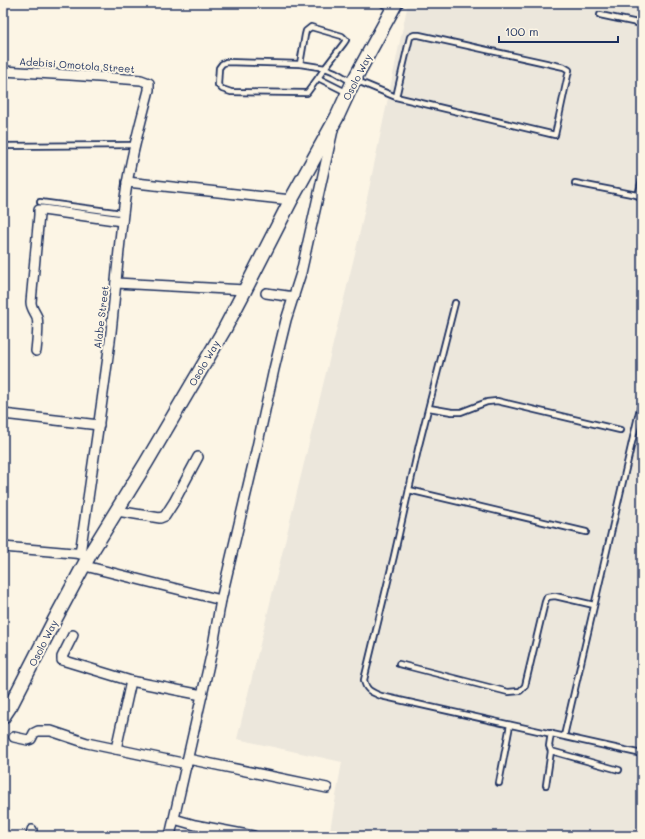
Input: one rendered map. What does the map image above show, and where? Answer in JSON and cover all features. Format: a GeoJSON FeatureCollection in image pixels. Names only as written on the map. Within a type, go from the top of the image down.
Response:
{"type":"FeatureCollection","features":[{"type":"Feature","properties":{"kind":"main road","name":"Osolo Way"},"geometry":{"type":"LineString","coordinates":[[3,717],[11,705],[85,558],[117,512],[224,330],[291,200],[336,117],[392,3]]}},
{"type":"Feature","properties":{"kind":"street","name":"Adebisi Omotola Street"},"geometry":{"type":"LineString","coordinates":[[3,71],[141,80],[149,83]]}},
{"type":"Feature","properties":{"kind":"street","name":"Alabe Street"},"geometry":{"type":"LineString","coordinates":[[85,558],[122,217],[127,182],[149,90],[149,83]]}},
{"type":"Feature","properties":{"kind":"street"},"geometry":{"type":"LineString","coordinates":[[170,836],[274,369],[286,320],[300,274],[336,117]]}},
{"type":"Feature","properties":{"kind":"street"},"geometry":{"type":"LineString","coordinates":[[127,182],[291,200]]}},
{"type":"Feature","properties":{"kind":"street"},"geometry":{"type":"LineString","coordinates":[[36,351],[38,325],[37,317],[31,306],[39,210],[122,217]]}},
{"type":"Feature","properties":{"kind":"street"},"geometry":{"type":"LineString","coordinates":[[116,283],[245,290]]}},
{"type":"Feature","properties":{"kind":"street"},"geometry":{"type":"LineString","coordinates":[[266,293],[294,297]]}},
{"type":"Feature","properties":{"kind":"street"},"geometry":{"type":"LineString","coordinates":[[3,414],[99,425]]}},
{"type":"Feature","properties":{"kind":"street"},"geometry":{"type":"LineString","coordinates":[[117,512],[160,518],[164,516],[174,502],[198,457]]}},
{"type":"Feature","properties":{"kind":"street"},"geometry":{"type":"LineString","coordinates":[[3,547],[85,558],[222,600]]}},
{"type":"Feature","properties":{"kind":"street"},"geometry":{"type":"LineString","coordinates":[[73,635],[62,657],[62,660],[131,681],[202,695]]}},
{"type":"Feature","properties":{"kind":"street"},"geometry":{"type":"LineString","coordinates":[[116,749],[131,681]]}},
{"type":"Feature","properties":{"kind":"street"},"geometry":{"type":"LineString","coordinates":[[14,737],[28,740],[31,739],[34,733],[38,731],[51,731],[87,743],[116,749],[327,788]]}},
{"type":"Feature","properties":{"kind":"street"},"geometry":{"type":"LineString","coordinates":[[174,819],[195,825],[253,836]]}},
{"type":"Feature","properties":{"kind":"lane"},"geometry":{"type":"LineString","coordinates":[[600,14],[642,24]]}},
{"type":"Feature","properties":{"kind":"lane"},"geometry":{"type":"LineString","coordinates":[[300,64],[306,31],[311,27],[342,36],[346,40],[325,68],[307,93],[231,92],[222,89],[218,85],[219,68],[226,62],[300,64],[325,68],[335,72],[352,85]]}},
{"type":"Feature","properties":{"kind":"lane"},"geometry":{"type":"LineString","coordinates":[[318,78],[352,85],[396,97],[555,135],[569,70],[564,67],[414,35],[410,37],[396,97]]}},
{"type":"Feature","properties":{"kind":"lane"},"geometry":{"type":"LineString","coordinates":[[3,146],[135,145]]}},
{"type":"Feature","properties":{"kind":"lane"},"geometry":{"type":"LineString","coordinates":[[575,183],[640,196],[642,179]]}},
{"type":"Feature","properties":{"kind":"lane"},"geometry":{"type":"LineString","coordinates":[[40,202],[122,217]]}},
{"type":"Feature","properties":{"kind":"lane"},"geometry":{"type":"LineString","coordinates":[[455,303],[364,680],[365,687],[371,692],[382,696],[642,754]]}},
{"type":"Feature","properties":{"kind":"lane"},"geometry":{"type":"LineString","coordinates":[[564,736],[642,399]]}},
{"type":"Feature","properties":{"kind":"lane"},"geometry":{"type":"LineString","coordinates":[[429,408],[461,412],[487,402],[497,401],[620,430]]}},
{"type":"Feature","properties":{"kind":"lane"},"geometry":{"type":"LineString","coordinates":[[409,490],[586,532]]}},
{"type":"Feature","properties":{"kind":"lane"},"geometry":{"type":"LineString","coordinates":[[399,664],[508,692],[520,691],[525,686],[543,610],[548,597],[555,596],[594,605]]}},
{"type":"Feature","properties":{"kind":"lane"},"geometry":{"type":"LineString","coordinates":[[499,783],[510,724]]}},
{"type":"Feature","properties":{"kind":"lane"},"geometry":{"type":"LineString","coordinates":[[546,785],[551,751],[549,746],[551,734]]}},
{"type":"Feature","properties":{"kind":"lane"},"geometry":{"type":"LineString","coordinates":[[551,751],[619,770]]}},
{"type":"Feature","properties":{"kind":"shaded area"},"geometry":{"type":"Polygon","coordinates":[[[408,3],[642,3],[642,836],[329,836],[342,762],[237,739],[358,241],[408,3]]]}}]}
